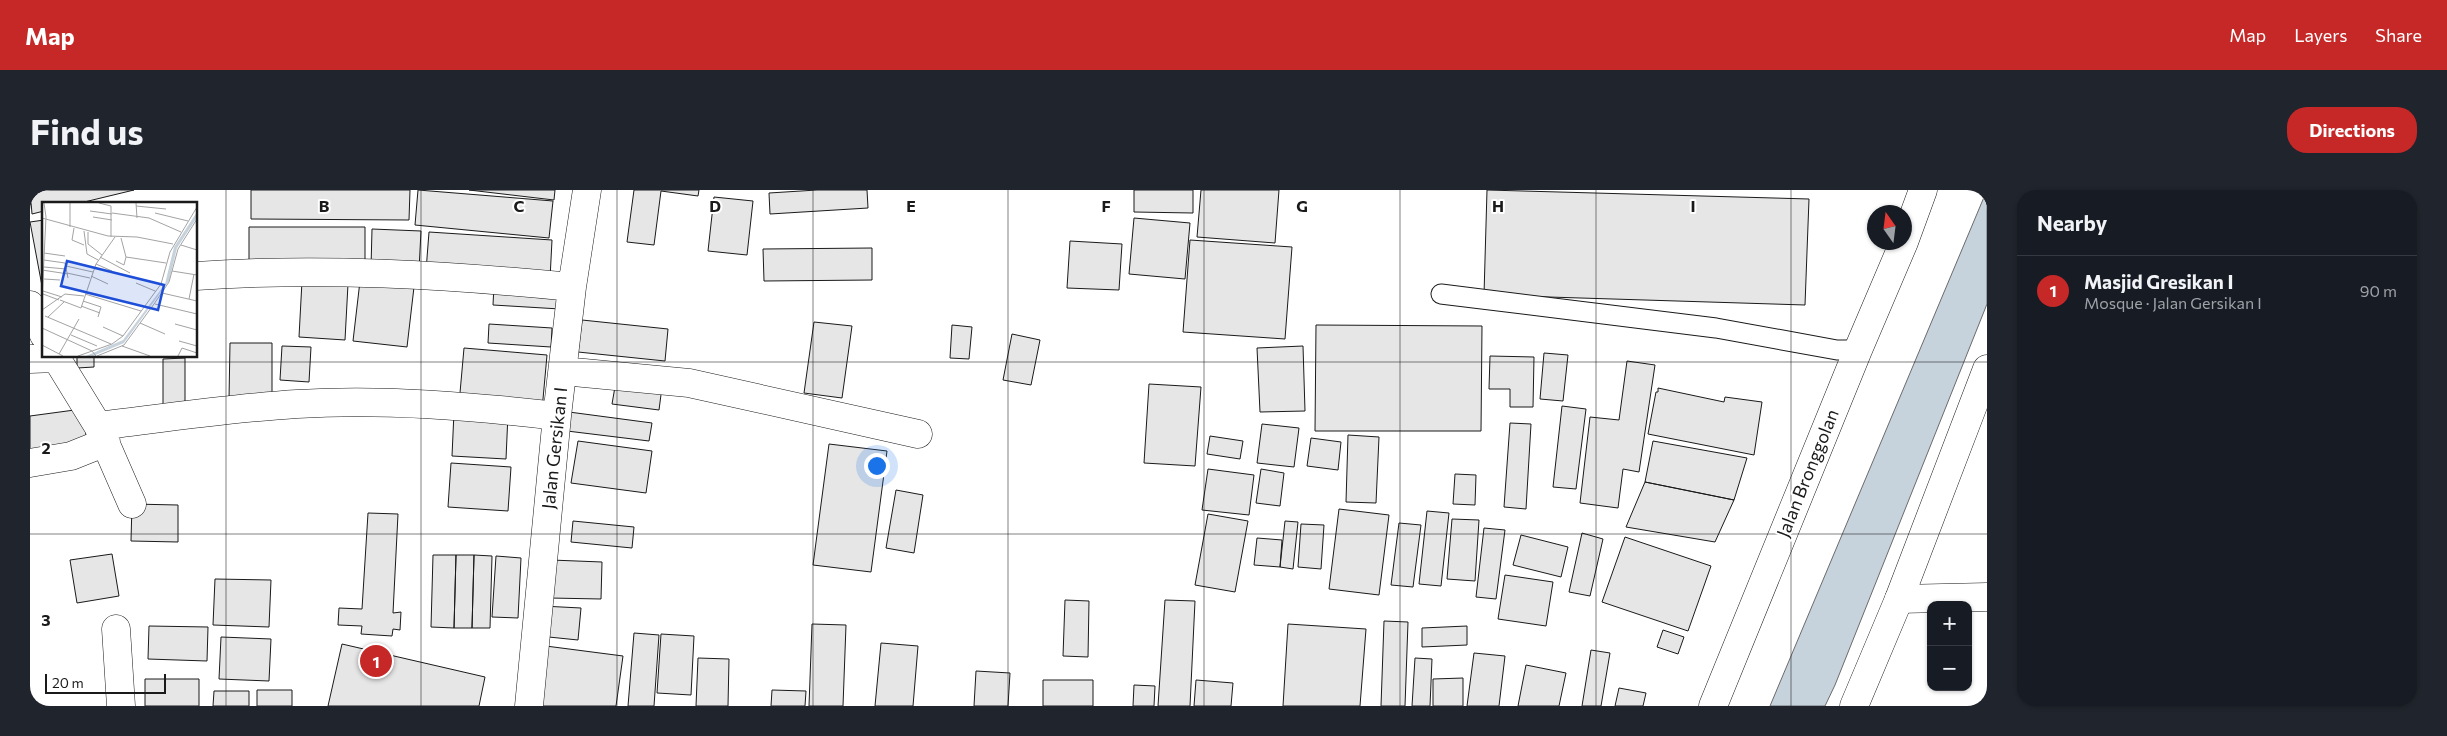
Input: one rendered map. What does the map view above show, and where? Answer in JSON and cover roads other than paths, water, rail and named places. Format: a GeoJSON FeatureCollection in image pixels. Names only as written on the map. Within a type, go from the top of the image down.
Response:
{"type":"FeatureCollection","features":[{"type":"Feature","properties":{"kind":"street","name":"Jalan Gersikan I"},"geometry":{"type":"LineString","coordinates":[[529,706],[557,416],[572,287],[587,190]]}},
{"type":"Feature","properties":{"kind":"street","name":"Jalan Bronggolan"},"geometry":{"type":"LineString","coordinates":[[1912,220],[1923,190]]}},
{"type":"Feature","properties":{"kind":"street","name":"Jalan Bronggolan"},"geometry":{"type":"LineString","coordinates":[[1713,706],[1901,250]]}},
{"type":"Feature","properties":{"kind":"street"},"geometry":{"type":"LineString","coordinates":[[198,276],[314,273],[388,274],[572,287]]}},
{"type":"Feature","properties":{"kind":"street"},"geometry":{"type":"LineString","coordinates":[[42,299],[30,303],[42,340]]}},
{"type":"Feature","properties":{"kind":"street"},"geometry":{"type":"LineString","coordinates":[[50,358],[102,434],[132,504]]}},
{"type":"Feature","properties":{"kind":"street"},"geometry":{"type":"LineString","coordinates":[[1854,706],[1899,599],[1987,370]]}},
{"type":"Feature","properties":{"kind":"street"},"geometry":{"type":"LineString","coordinates":[[563,371],[690,383],[918,434]]}},
{"type":"Feature","properties":{"kind":"street"},"geometry":{"type":"LineString","coordinates":[[30,463],[71,456],[102,434],[199,412],[297,404],[361,402],[442,404],[557,416]]}},
{"type":"Feature","properties":{"kind":"street"},"geometry":{"type":"LineString","coordinates":[[1899,599],[1987,598]]}},
{"type":"Feature","properties":{"kind":"street"},"geometry":{"type":"LineString","coordinates":[[116,629],[121,706]]}},
{"type":"Feature","properties":{"kind":"lane"},"geometry":{"type":"LineString","coordinates":[[1441,294],[1716,328],[1837,350],[1858,350]]}},
{"type":"Feature","properties":{"kind":"place","name":"Masjid Gresikan I"},"geometry":{"type":"Point","coordinates":[376,661]}}]}
